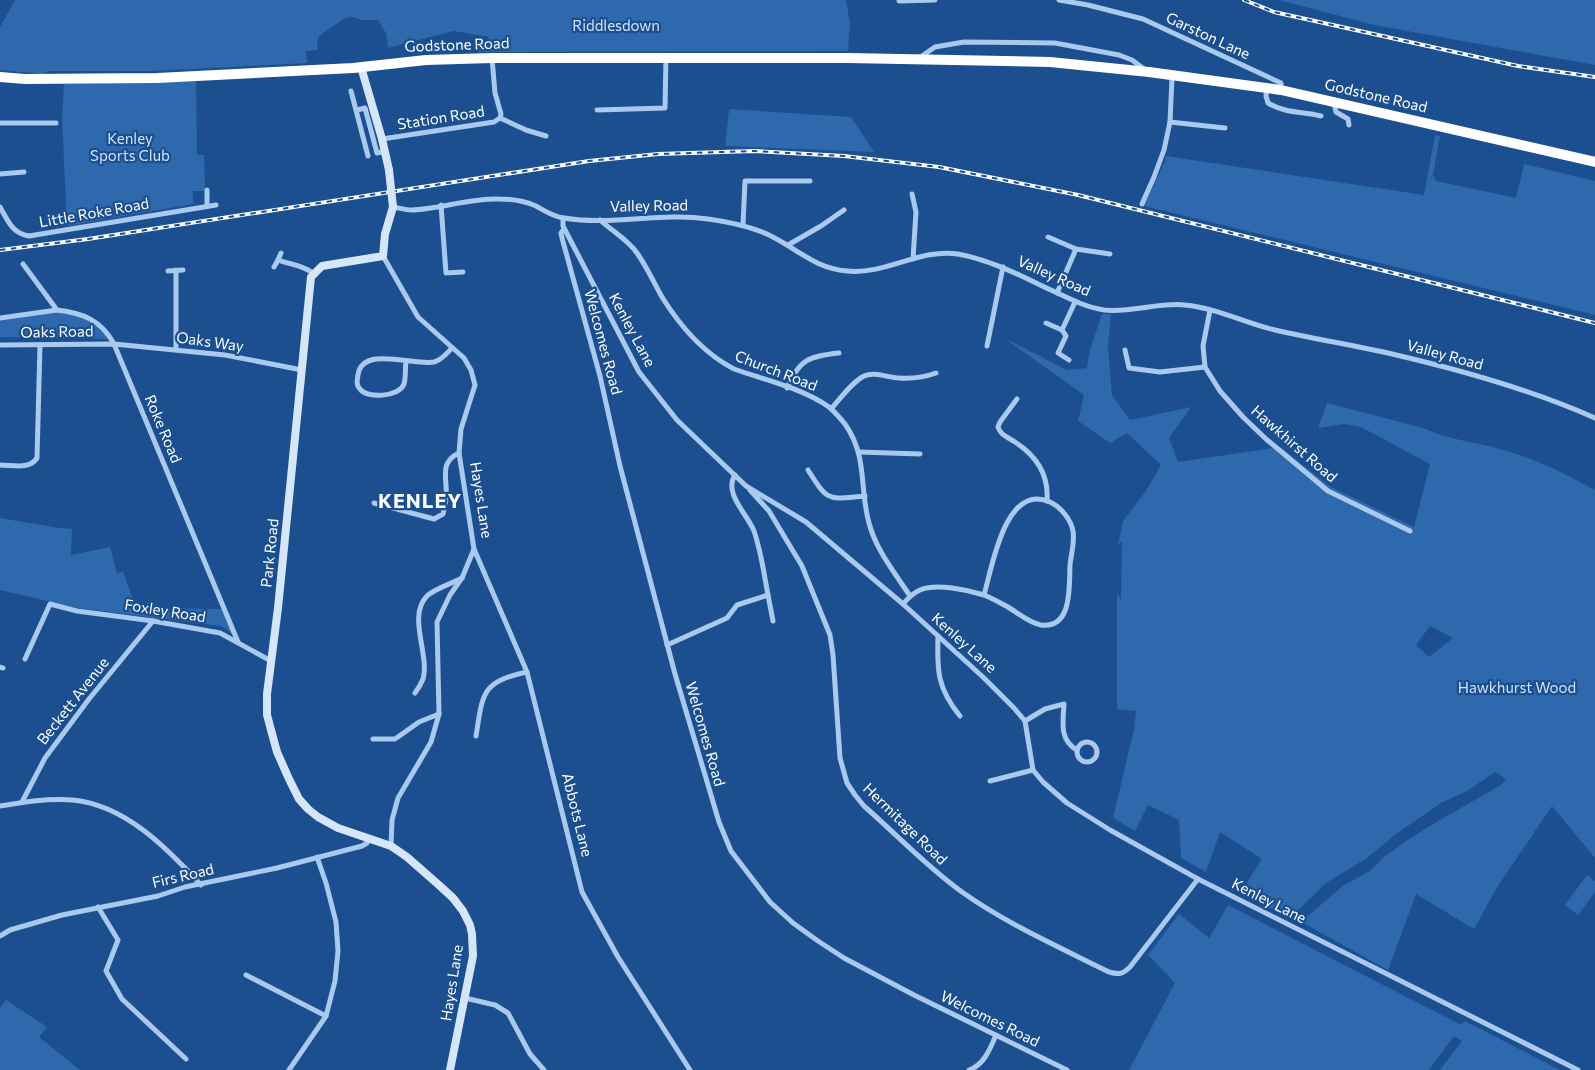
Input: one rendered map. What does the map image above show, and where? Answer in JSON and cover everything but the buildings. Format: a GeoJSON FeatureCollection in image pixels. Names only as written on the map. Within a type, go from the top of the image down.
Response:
{"type":"FeatureCollection","features":[{"type":"Feature","properties":{"kind":"highway","name":"Godstone Road"},"geometry":{"type":"LineString","coordinates":[[0,77],[25,79],[157,78],[361,67],[426,60],[492,58],[916,59],[1050,62],[1175,75],[1280,90],[1595,162]]}},
{"type":"Feature","properties":{"kind":"street"},"geometry":{"type":"LineString","coordinates":[[899,1],[936,0]]}},
{"type":"Feature","properties":{"kind":"street","name":"Garston Lane"},"geometry":{"type":"LineString","coordinates":[[1059,0],[1088,5],[1143,19],[1274,79],[1281,83],[1280,90]]}},
{"type":"Feature","properties":{"kind":"street","name":"Godstone Road"},"geometry":{"type":"LineString","coordinates":[[916,59],[935,47],[964,42],[1055,44],[1119,54],[1132,60],[1148,72]]}},
{"type":"Feature","properties":{"kind":"street","name":"Station Road"},"geometry":{"type":"LineString","coordinates":[[382,139],[494,122],[500,118],[501,114],[495,93],[492,58]]}},
{"type":"Feature","properties":{"kind":"street"},"geometry":{"type":"LineString","coordinates":[[597,110],[665,108],[666,58]]}},
{"type":"Feature","properties":{"kind":"street"},"geometry":{"type":"LineString","coordinates":[[278,260],[287,264],[301,265],[313,273],[322,266],[383,256],[393,207],[389,170],[361,67]]}},
{"type":"Feature","properties":{"kind":"street"},"geometry":{"type":"LineString","coordinates":[[1142,204],[1161,160],[1170,122],[1172,78],[1175,75]]}},
{"type":"Feature","properties":{"kind":"street"},"geometry":{"type":"LineString","coordinates":[[1267,88],[1266,96],[1268,103],[1292,113],[1304,112],[1321,116]]}},
{"type":"Feature","properties":{"kind":"street"},"geometry":{"type":"LineString","coordinates":[[351,92],[368,156]]}},
{"type":"Feature","properties":{"kind":"street"},"geometry":{"type":"LineString","coordinates":[[1333,102],[1336,112],[1348,119],[1348,125]]}},
{"type":"Feature","properties":{"kind":"street"},"geometry":{"type":"LineString","coordinates":[[357,110],[364,108],[378,153],[385,151]]}},
{"type":"Feature","properties":{"kind":"street"},"geometry":{"type":"LineString","coordinates":[[500,118],[526,130],[546,136]]}},
{"type":"Feature","properties":{"kind":"street"},"geometry":{"type":"LineString","coordinates":[[1170,122],[1225,128]]}},
{"type":"Feature","properties":{"kind":"street"},"geometry":{"type":"LineString","coordinates":[[0,123],[56,123]]}},
{"type":"Feature","properties":{"kind":"street"},"geometry":{"type":"LineString","coordinates":[[0,174],[24,172]]}},
{"type":"Feature","properties":{"kind":"street"},"geometry":{"type":"LineString","coordinates":[[743,225],[745,181],[810,181]]}},
{"type":"Feature","properties":{"kind":"street"},"geometry":{"type":"LineString","coordinates":[[206,206],[207,190]]}},
{"type":"Feature","properties":{"kind":"street"},"geometry":{"type":"LineString","coordinates":[[912,194],[916,212],[913,259]]}},
{"type":"Feature","properties":{"kind":"street"},"geometry":{"type":"LineString","coordinates":[[393,207],[411,210],[495,199],[514,200],[536,206],[562,218]]}},
{"type":"Feature","properties":{"kind":"street","name":"Little Roke Road"},"geometry":{"type":"LineString","coordinates":[[0,207],[12,228],[22,235],[29,236],[216,204]]}},
{"type":"Feature","properties":{"kind":"street"},"geometry":{"type":"LineString","coordinates":[[441,205],[446,273],[463,272]]}},
{"type":"Feature","properties":{"kind":"street"},"geometry":{"type":"LineString","coordinates":[[788,245],[844,210]]}},
{"type":"Feature","properties":{"kind":"street","name":"Valley Road"},"geometry":{"type":"LineString","coordinates":[[562,218],[600,220],[672,217],[706,218],[743,225],[788,245],[823,267],[851,272],[888,267],[941,252],[959,254],[1003,267],[1075,302],[1105,310],[1142,309],[1182,304],[1210,310],[1258,326],[1393,354],[1503,384],[1529,392],[1595,418]]}},
{"type":"Feature","properties":{"kind":"street","name":"Kenley Lane"},"geometry":{"type":"LineString","coordinates":[[562,218],[564,229],[639,372],[677,420],[746,486],[806,522],[903,604],[984,678],[1025,721]]}},
{"type":"Feature","properties":{"kind":"street","name":"Church Road"},"geometry":{"type":"LineString","coordinates":[[600,220],[637,253],[663,298],[694,340],[734,369],[814,397],[832,409],[851,434],[859,452],[869,523],[879,548],[910,596]]}},
{"type":"Feature","properties":{"kind":"street","name":"Welcomes Road"},"geometry":{"type":"LineString","coordinates":[[564,229],[561,233],[562,238],[600,376],[620,466],[667,645],[709,793],[724,837],[731,851],[770,902],[793,923],[844,958],[914,995],[1067,1070]]}},
{"type":"Feature","properties":{"kind":"street"},"geometry":{"type":"LineString","coordinates":[[1048,237],[1076,249],[1110,254]]}},
{"type":"Feature","properties":{"kind":"street"},"geometry":{"type":"LineString","coordinates":[[1057,293],[1076,249]]}},
{"type":"Feature","properties":{"kind":"street"},"geometry":{"type":"LineString","coordinates":[[274,267],[281,253]]}},
{"type":"Feature","properties":{"kind":"street","name":"Hayes Lane"},"geometry":{"type":"LineString","coordinates":[[383,256],[418,317],[464,358],[471,370],[475,385],[461,428],[459,453],[474,549],[462,578],[450,595],[437,622],[439,714],[431,742],[398,798],[392,820],[390,846],[407,857],[453,898],[470,925],[473,956],[450,1070]]}},
{"type":"Feature","properties":{"kind":"street"},"geometry":{"type":"LineString","coordinates":[[0,318],[57,310],[23,264]]}},
{"type":"Feature","properties":{"kind":"street"},"geometry":{"type":"LineString","coordinates":[[987,346],[1003,267]]}},
{"type":"Feature","properties":{"kind":"street"},"geometry":{"type":"LineString","coordinates":[[176,270],[176,349]]}},
{"type":"Feature","properties":{"kind":"street"},"geometry":{"type":"LineString","coordinates":[[168,271],[183,270]]}},
{"type":"Feature","properties":{"kind":"street","name":"Park Road"},"geometry":{"type":"LineString","coordinates":[[313,273],[310,281],[278,608],[267,694],[267,715],[277,752],[299,799],[318,817],[338,828],[390,846]]}},
{"type":"Feature","properties":{"kind":"street"},"geometry":{"type":"LineString","coordinates":[[1062,330],[1075,302]]}},
{"type":"Feature","properties":{"kind":"street","name":"Roke Road"},"geometry":{"type":"LineString","coordinates":[[57,310],[72,312],[100,324],[114,344],[238,642]]}},
{"type":"Feature","properties":{"kind":"street"},"geometry":{"type":"LineString","coordinates":[[1125,350],[1129,368],[1160,372],[1204,367],[1203,346],[1210,310]]}},
{"type":"Feature","properties":{"kind":"street"},"geometry":{"type":"LineString","coordinates":[[1046,324],[1062,330],[1066,336],[1058,353],[1069,360]]}},
{"type":"Feature","properties":{"kind":"street","name":"Oaks Way"},"geometry":{"type":"LineString","coordinates":[[114,344],[226,355],[302,370]]}},
{"type":"Feature","properties":{"kind":"street","name":"Oaks Road"},"geometry":{"type":"LineString","coordinates":[[0,345],[114,344]]}},
{"type":"Feature","properties":{"kind":"street"},"geometry":{"type":"LineString","coordinates":[[0,465],[26,466],[34,463],[38,458],[40,345]]}},
{"type":"Feature","properties":{"kind":"street"},"geometry":{"type":"LineString","coordinates":[[406,361],[404,385],[400,390],[393,394],[367,395],[360,391],[357,384],[359,370],[368,360],[397,358],[406,361],[437,362],[452,348]]}},
{"type":"Feature","properties":{"kind":"street"},"geometry":{"type":"LineString","coordinates":[[787,388],[794,371],[803,362],[817,356],[839,353]]}},
{"type":"Feature","properties":{"kind":"street","name":"Hawkhirst Road"},"geometry":{"type":"LineString","coordinates":[[1204,367],[1220,391],[1246,420],[1266,440],[1328,491],[1410,531]]}},
{"type":"Feature","properties":{"kind":"street"},"geometry":{"type":"LineString","coordinates":[[832,409],[857,381],[865,376],[872,374],[911,379],[936,373]]}},
{"type":"Feature","properties":{"kind":"street"},"geometry":{"type":"LineString","coordinates":[[1017,399],[998,427],[1003,436],[1013,440],[1026,450],[1038,463],[1048,490],[1047,501]]}},
{"type":"Feature","properties":{"kind":"street"},"geometry":{"type":"LineString","coordinates":[[859,452],[920,454]]}},
{"type":"Feature","properties":{"kind":"street"},"geometry":{"type":"LineString","coordinates":[[374,502],[434,519],[443,514],[446,498],[446,465],[451,457],[459,453]]}},
{"type":"Feature","properties":{"kind":"street"},"geometry":{"type":"LineString","coordinates":[[808,470],[823,494],[833,498],[865,496]]}},
{"type":"Feature","properties":{"kind":"street"},"geometry":{"type":"LineString","coordinates":[[735,475],[732,486],[739,508],[753,530],[774,620]]}},
{"type":"Feature","properties":{"kind":"street","name":"Hermitage Road"},"geometry":{"type":"LineString","coordinates":[[746,486],[769,511],[802,566],[830,635],[840,758],[848,783],[864,806],[945,878],[962,892],[1004,919],[1118,975],[1130,968],[1198,879]]}},
{"type":"Feature","properties":{"kind":"street"},"geometry":{"type":"LineString","coordinates":[[903,604],[910,596],[927,588],[945,587],[984,595],[1034,623],[1053,624],[1064,614],[1070,593],[1074,530],[1061,510],[1047,501],[1037,499],[1021,505],[1002,530],[984,595]]}},
{"type":"Feature","properties":{"kind":"street","name":"Abbots Lane"},"geometry":{"type":"LineString","coordinates":[[474,549],[527,672],[582,892],[618,957],[690,1070]]}},
{"type":"Feature","properties":{"kind":"street"},"geometry":{"type":"LineString","coordinates":[[415,693],[423,679],[424,654],[418,627],[422,605],[428,595],[462,578]]}},
{"type":"Feature","properties":{"kind":"street"},"geometry":{"type":"LineString","coordinates":[[667,645],[727,618],[737,605],[768,595]]}},
{"type":"Feature","properties":{"kind":"street","name":"Foxley Road"},"geometry":{"type":"LineString","coordinates":[[25,659],[50,604],[77,611],[153,621],[220,633],[271,661]]}},
{"type":"Feature","properties":{"kind":"street","name":"Beckett Avenue"},"geometry":{"type":"LineString","coordinates":[[22,802],[45,758],[89,699],[153,621]]}},
{"type":"Feature","properties":{"kind":"street"},"geometry":{"type":"LineString","coordinates":[[938,636],[937,671],[948,701],[960,716]]}},
{"type":"Feature","properties":{"kind":"street"},"geometry":{"type":"LineString","coordinates":[[476,736],[482,703],[488,690],[502,678],[527,672]]}},
{"type":"Feature","properties":{"kind":"street"},"geometry":{"type":"LineString","coordinates":[[990,781],[1033,770],[1025,721],[1045,709],[1064,704],[1063,731],[1066,740],[1077,750]]}},
{"type":"Feature","properties":{"kind":"street"},"geometry":{"type":"LineString","coordinates":[[373,739],[395,739],[419,722],[439,714]]}},
{"type":"Feature","properties":{"kind":"street","name":"Kenley Lane"},"geometry":{"type":"LineString","coordinates":[[1033,770],[1043,782],[1067,803],[1110,830],[1198,879],[1578,1070]]}},
{"type":"Feature","properties":{"kind":"street"},"geometry":{"type":"LineString","coordinates":[[0,806],[22,802],[74,800],[106,808],[142,829],[181,862],[201,885]]}},
{"type":"Feature","properties":{"kind":"street","name":"Firs Road"},"geometry":{"type":"LineString","coordinates":[[0,936],[10,930],[62,915],[158,896],[185,887],[201,885],[362,846],[367,843],[369,838]]}},
{"type":"Feature","properties":{"kind":"street"},"geometry":{"type":"LineString","coordinates":[[289,1070],[326,1016],[335,981],[338,951],[336,922],[318,857]]}},
{"type":"Feature","properties":{"kind":"street"},"geometry":{"type":"LineString","coordinates":[[98,907],[118,940],[106,971],[122,999],[186,1058]]}},
{"type":"Feature","properties":{"kind":"street"},"geometry":{"type":"LineString","coordinates":[[246,975],[326,1016]]}},
{"type":"Feature","properties":{"kind":"street"},"geometry":{"type":"LineString","coordinates":[[465,998],[495,1005],[508,1014],[530,1054],[544,1070]]}},
{"type":"Feature","properties":{"kind":"street"},"geometry":{"type":"LineString","coordinates":[[969,1070],[977,1066],[984,1059],[996,1035]]}},
{"type":"Feature","properties":{"kind":"green space","name":"Riddlesdown"},"geometry":{"type":"Polygon","coordinates":[[[15,0],[846,0],[850,23],[848,51],[478,52],[489,37],[454,31],[388,48],[386,33],[378,20],[363,20],[352,17],[345,18],[320,35],[317,41],[318,50],[306,51],[307,63],[152,71],[48,71],[43,74],[0,70],[0,27],[15,0]]]}},
{"type":"Feature","properties":{"kind":"green space"},"geometry":{"type":"Polygon","coordinates":[[[1279,0],[1595,0],[1595,65],[1374,25],[1279,0]]]}},
{"type":"Feature","properties":{"kind":"green space","name":"Kenley Sports Club"},"geometry":{"type":"Polygon","coordinates":[[[196,80],[197,155],[204,155],[205,191],[193,191],[193,204],[67,226],[62,119],[64,84],[196,80]]]}},
{"type":"Feature","properties":{"kind":"green space"},"geometry":{"type":"Polygon","coordinates":[[[729,109],[851,117],[874,152],[725,146],[729,109]]]}},
{"type":"Feature","properties":{"kind":"green space"},"geometry":{"type":"Polygon","coordinates":[[[1435,135],[1440,136],[1433,175],[1436,181],[1516,198],[1524,164],[1595,181],[1595,315],[1144,206],[1166,156],[1424,195],[1435,135]]]}},
{"type":"Feature","properties":{"kind":"green space"},"geometry":{"type":"Polygon","coordinates":[[[57,310],[72,312],[100,324],[111,339],[0,337],[0,318],[57,310]]]}},
{"type":"Feature","properties":{"kind":"green space","name":"Hawkhurst Wood"},"geometry":{"type":"Polygon","coordinates":[[[1102,314],[1111,314],[1108,347],[1112,395],[1130,420],[1191,407],[1169,438],[1178,462],[1280,447],[1331,487],[1414,527],[1430,464],[1361,427],[1344,424],[1318,428],[1327,403],[1521,456],[1553,469],[1595,490],[1595,858],[1552,806],[1496,889],[1474,929],[1416,894],[1388,970],[1301,922],[1344,885],[1370,871],[1385,856],[1406,841],[1501,785],[1506,779],[1495,772],[1467,791],[1441,803],[1396,834],[1367,858],[1326,883],[1290,918],[1240,893],[1262,859],[1220,832],[1206,872],[1181,858],[1179,820],[1148,805],[1135,831],[1113,818],[1134,729],[1136,711],[1117,709],[1117,593],[1121,600],[1122,541],[1118,545],[1123,521],[1146,491],[1161,465],[1127,433],[1110,443],[1078,421],[1084,395],[1004,338],[1067,370],[1087,368],[1089,353],[1102,314]],[[1430,626],[1416,645],[1429,657],[1453,638],[1430,626]]]}},
{"type":"Feature","properties":{"kind":"green space"},"geometry":{"type":"Polygon","coordinates":[[[0,518],[72,529],[71,555],[110,547],[117,573],[123,572],[134,601],[141,608],[222,609],[234,636],[220,626],[78,608],[0,590],[0,518]]]}},
{"type":"Feature","properties":{"kind":"green space"},"geometry":{"type":"Polygon","coordinates":[[[1587,875],[1595,881],[1595,892],[1578,915],[1565,905],[1587,875]]]}},
{"type":"Feature","properties":{"kind":"green space"},"geometry":{"type":"Polygon","coordinates":[[[1228,905],[1461,1025],[1465,1021],[1560,1070],[1440,1070],[1462,1041],[1454,1036],[1429,1070],[1129,1070],[1175,983],[1148,955],[1179,914],[1209,938],[1228,905]]]}},
{"type":"Feature","properties":{"kind":"green space"},"geometry":{"type":"Polygon","coordinates":[[[6,1000],[47,1027],[39,1037],[80,1070],[0,1070],[0,1007],[6,1000]]]}},
{"type":"Feature","properties":{"kind":"railway"},"geometry":{"type":"LineString","coordinates":[[1244,0],[1274,12],[1518,66],[1595,77]]}},
{"type":"Feature","properties":{"kind":"railway"},"geometry":{"type":"LineString","coordinates":[[0,250],[88,239],[589,161],[658,154],[754,151],[844,156],[939,167],[1078,195],[1595,323]]}},
{"type":"Feature","properties":{"kind":"district","name":"KENLEY"},"geometry":{"type":"Point","coordinates":[420,501]}}]}
